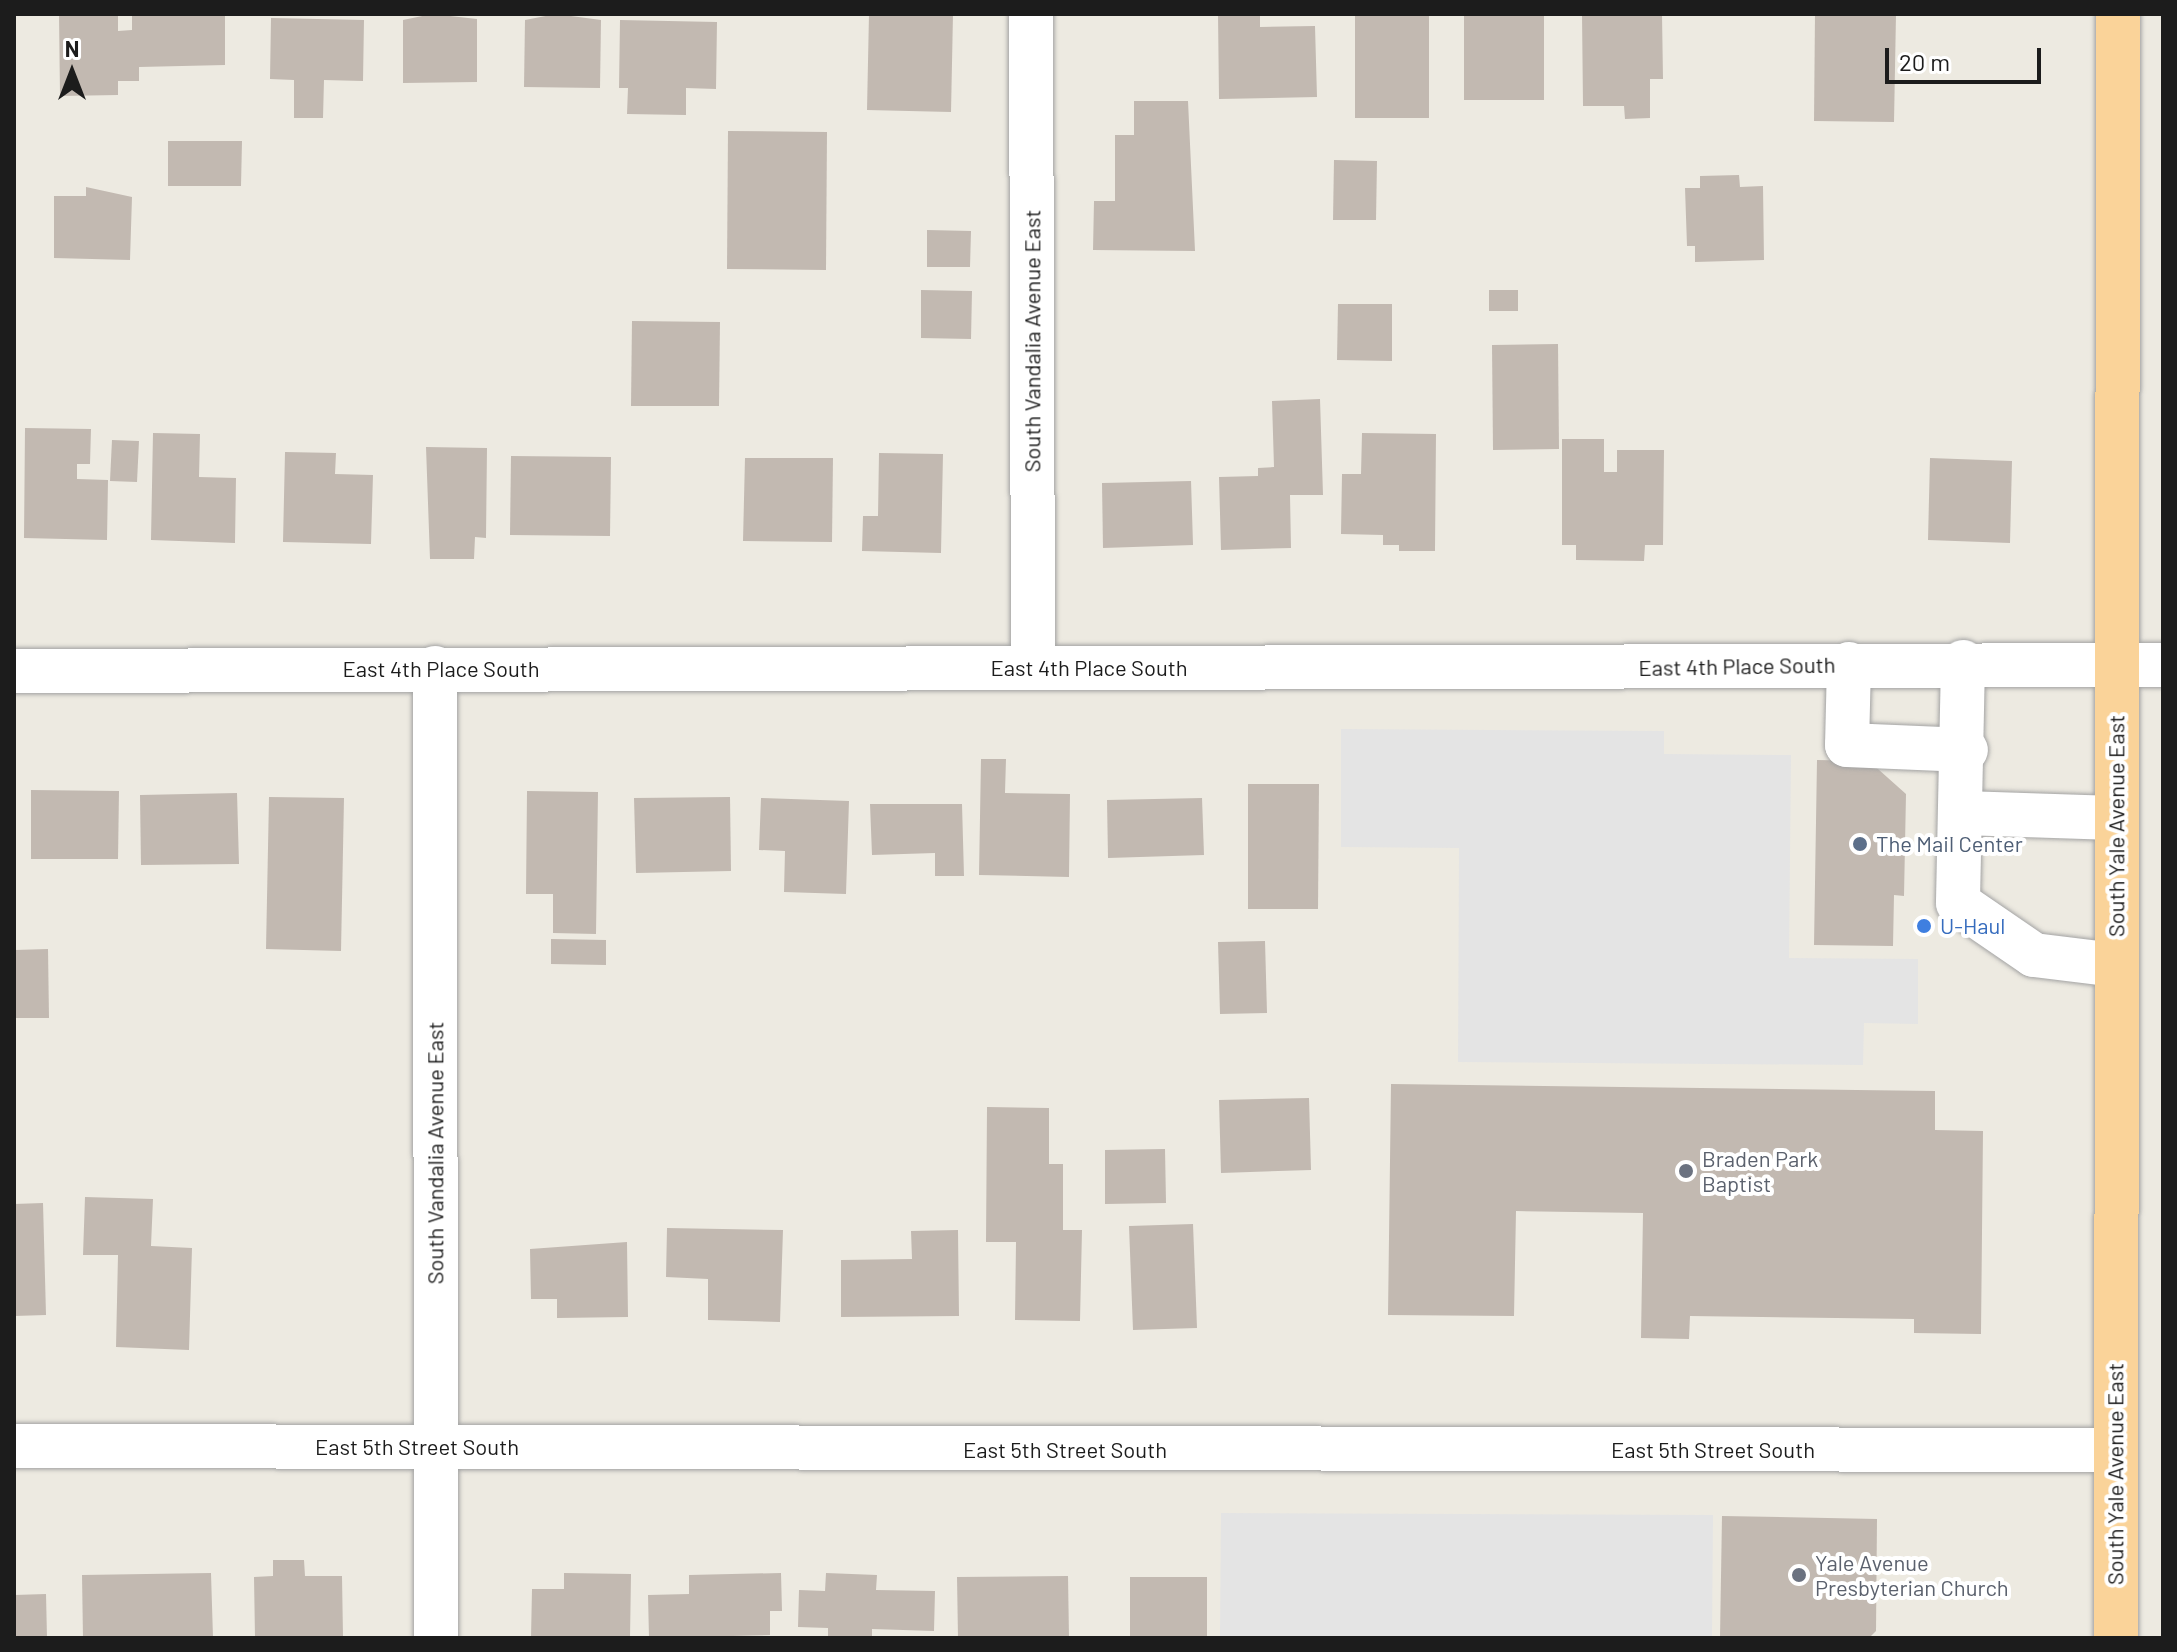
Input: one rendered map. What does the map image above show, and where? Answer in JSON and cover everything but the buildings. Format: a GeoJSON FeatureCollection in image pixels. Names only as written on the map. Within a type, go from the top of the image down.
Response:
{"type":"FeatureCollection","features":[{"type":"Feature","properties":{"kind":"main road","name":"South Yale Avenue East"},"geometry":{"type":"LineString","coordinates":[[2116,1638],[2118,14]]}},
{"type":"Feature","properties":{"kind":"street","name":"South Vandalia Avenue East"},"geometry":{"type":"LineString","coordinates":[[1031,14],[1033,668]]}},
{"type":"Feature","properties":{"kind":"street","name":"East 4th Place South"},"geometry":{"type":"LineString","coordinates":[[14,671],[1963,662],[2163,665]]}},
{"type":"Feature","properties":{"kind":"street"},"geometry":{"type":"LineString","coordinates":[[1963,662],[1966,750],[1958,903],[2034,955],[2115,965]]}},
{"type":"Feature","properties":{"kind":"street"},"geometry":{"type":"LineString","coordinates":[[1849,664],[1847,745],[1966,750]]}},
{"type":"Feature","properties":{"kind":"street","name":"South Vandalia Avenue East"},"geometry":{"type":"LineString","coordinates":[[435,668],[436,1638]]}},
{"type":"Feature","properties":{"kind":"street"},"geometry":{"type":"LineString","coordinates":[[1963,813],[2115,818]]}},
{"type":"Feature","properties":{"kind":"street","name":"East 5th Street South"},"geometry":{"type":"LineString","coordinates":[[14,1446],[2115,1450]]}},
{"type":"Feature","properties":{"kind":"shaded area"},"geometry":{"type":"Polygon","coordinates":[[[1341,729],[1664,731],[1664,754],[1791,755],[1789,958],[1918,959],[1918,1024],[1864,1023],[1863,1065],[1458,1062],[1459,848],[1341,847],[1341,729]]]}},
{"type":"Feature","properties":{"kind":"shaded area"},"geometry":{"type":"Polygon","coordinates":[[[1221,1513],[1713,1515],[1712,1638],[1220,1638],[1221,1513]]]}},
{"type":"Feature","properties":{"kind":"place","name":"The Mail Center"},"geometry":{"type":"Point","coordinates":[1860,844]}},
{"type":"Feature","properties":{"kind":"place","name":"U-Haul"},"geometry":{"type":"Point","coordinates":[1924,926]}},
{"type":"Feature","properties":{"kind":"place","name":"Braden Park Baptist"},"geometry":{"type":"Point","coordinates":[1686,1171]}},
{"type":"Feature","properties":{"kind":"place","name":"Yale Avenue Presbyterian Church"},"geometry":{"type":"Point","coordinates":[1799,1575]}}]}
